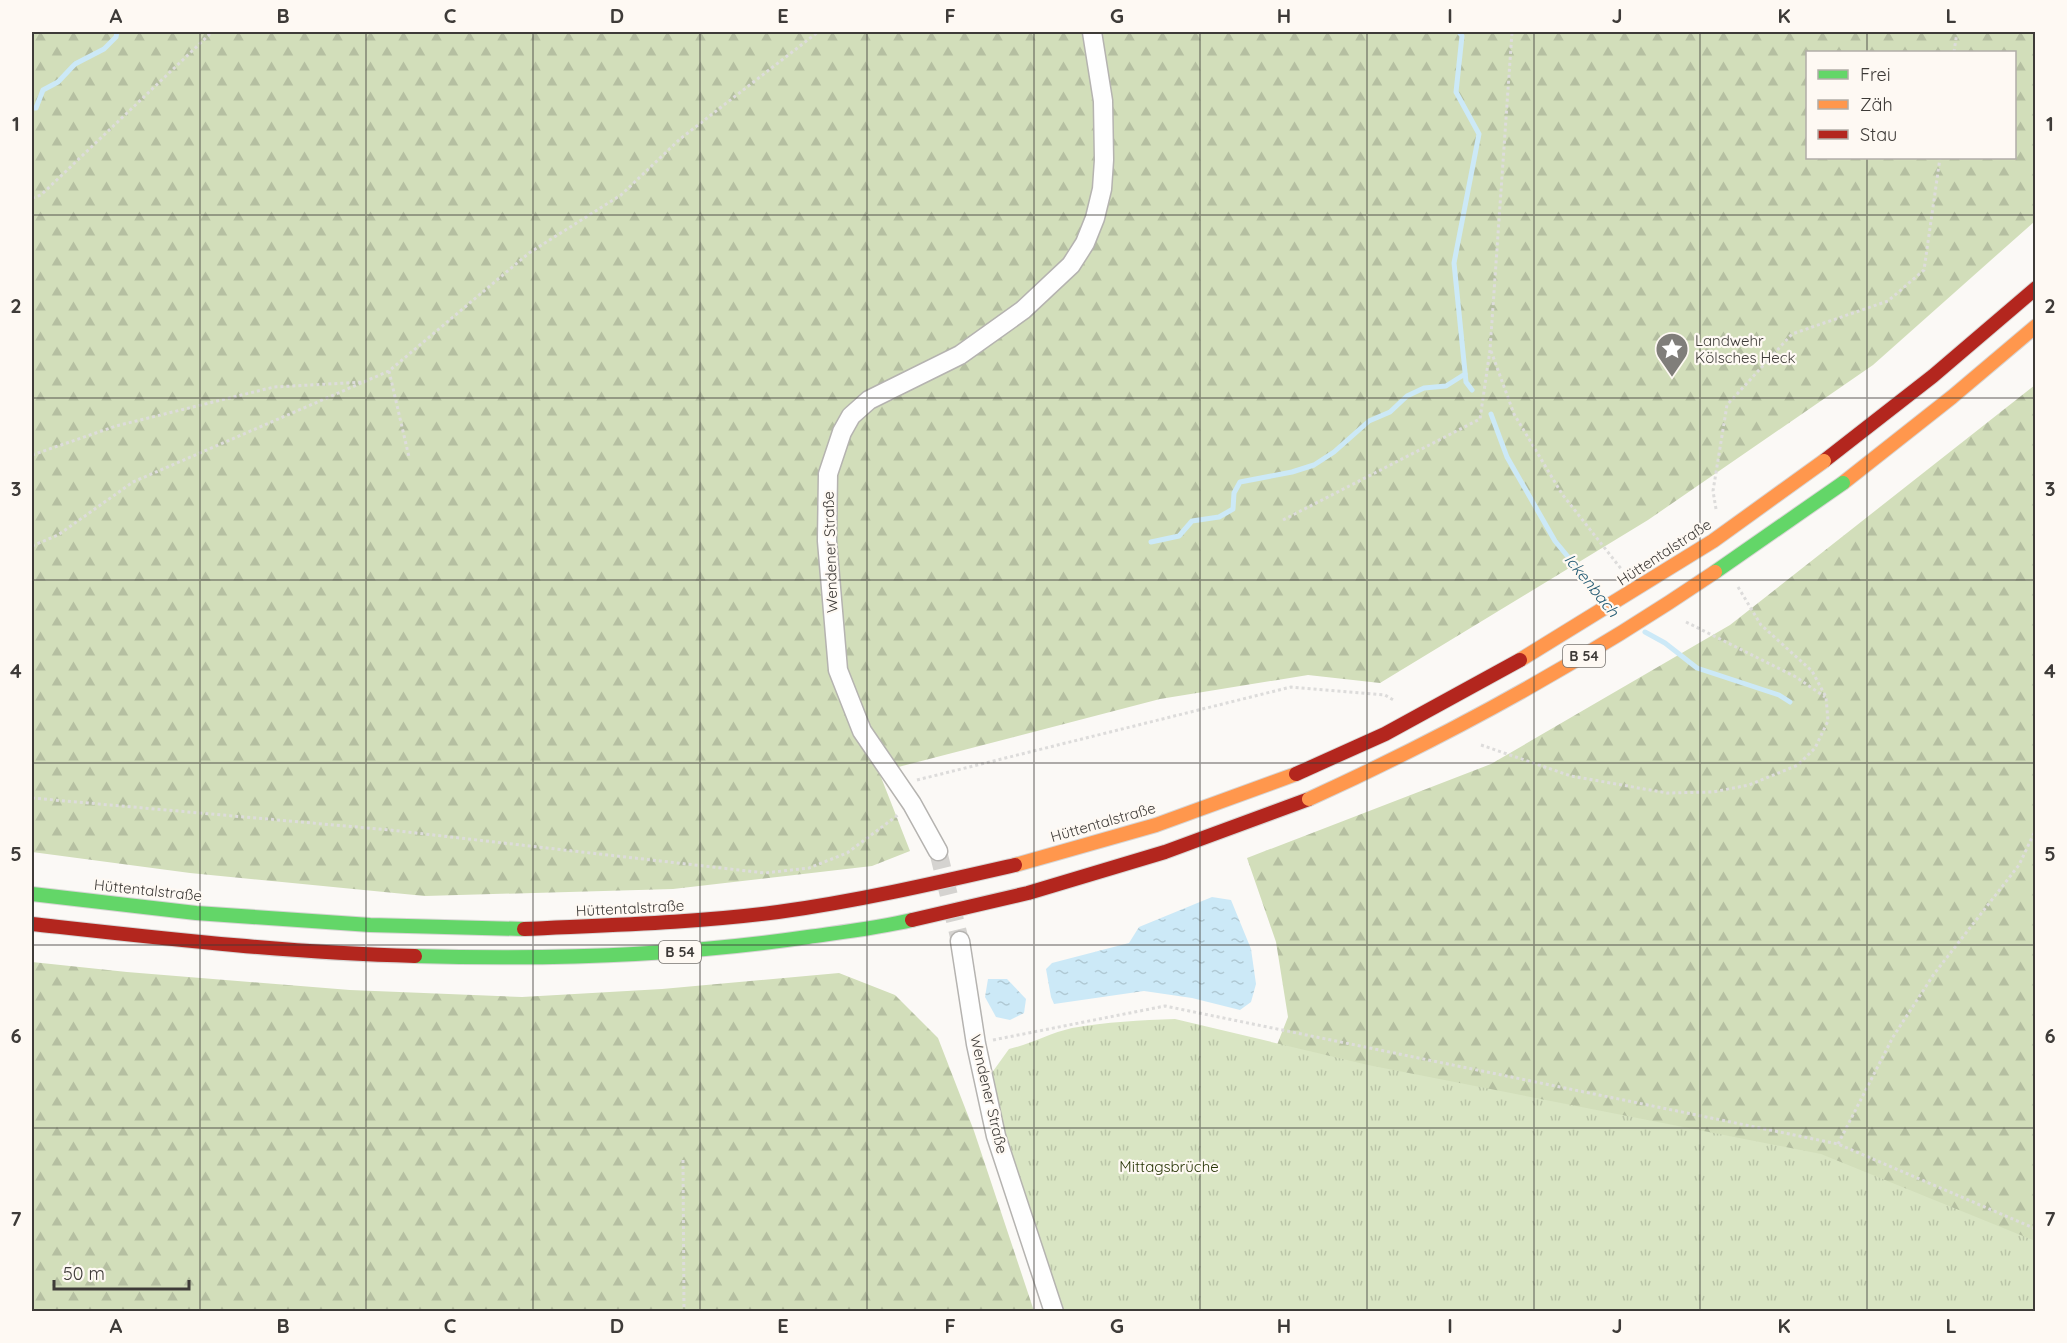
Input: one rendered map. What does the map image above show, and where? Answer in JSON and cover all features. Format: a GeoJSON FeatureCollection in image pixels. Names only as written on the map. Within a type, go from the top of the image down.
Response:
{"type":"FeatureCollection","features":[{"type":"Feature","properties":{"kind":"highway","name":"Hüttentalstraße"},"geometry":{"type":"LineString","coordinates":[[32,894],[196,913],[370,925],[514,929],[669,924],[778,912],[855,900],[1022,863],[1156,825],[1296,774],[1395,728],[1492,676],[1597,615],[1713,541],[1824,461],[1933,376],[2036,288]]}},
{"type":"Feature","properties":{"kind":"highway","name":"B 54"},"geometry":{"type":"LineString","coordinates":[[32,924],[190,941],[368,955],[514,959],[671,953],[781,941],[892,925],[1028,893],[1165,852],[1309,799],[1397,759],[1509,700],[1618,636],[1729,564],[1843,483],[1952,397],[2036,326]]}},
{"type":"Feature","properties":{"kind":"street","name":"Wendener Straße"},"geometry":{"type":"LineString","coordinates":[[938,851],[912,804],[862,731],[838,670],[827,541],[828,474],[842,432],[851,416],[869,400],[960,355],[1023,310],[1076,258],[1095,218],[1102,189],[1103,101],[1092,32]]}},
{"type":"Feature","properties":{"kind":"street","name":"Wendener Straße"},"geometry":{"type":"LineString","coordinates":[[960,941],[976,1044],[996,1136],[1054,1311]]}},
{"type":"Feature","properties":{"kind":"path"},"geometry":{"type":"LineString","coordinates":[[32,198],[41,195],[212,32]]}},
{"type":"Feature","properties":{"kind":"path"},"geometry":{"type":"LineString","coordinates":[[32,546],[58,535],[133,482],[389,371],[529,253],[621,195],[680,139],[818,32]]}},
{"type":"Feature","properties":{"kind":"path"},"geometry":{"type":"LineString","coordinates":[[1283,520],[1480,419],[1490,350],[1512,32]]}},
{"type":"Feature","properties":{"kind":"path"},"geometry":{"type":"LineString","coordinates":[[1954,51],[1957,32]]}},
{"type":"Feature","properties":{"kind":"path"},"geometry":{"type":"LineString","coordinates":[[1490,350],[1514,414],[1562,494],[1630,577]]}},
{"type":"Feature","properties":{"kind":"path"},"geometry":{"type":"LineString","coordinates":[[389,371],[409,457]]}},
{"type":"Feature","properties":{"kind":"path"},"geometry":{"type":"LineString","coordinates":[[32,455],[116,426],[274,387],[368,382]]}},
{"type":"Feature","properties":{"kind":"path"},"geometry":{"type":"LineString","coordinates":[[1680,617],[1688,624],[1796,677],[1826,697]]}},
{"type":"Feature","properties":{"kind":"path"},"geometry":{"type":"LineString","coordinates":[[32,798],[378,829],[765,873],[809,868],[847,853],[912,804]]}},
{"type":"Feature","properties":{"kind":"path"},"geometry":{"type":"LineString","coordinates":[[1838,1144],[1893,1037],[1934,974],[2019,865],[2036,829]]}},
{"type":"Feature","properties":{"kind":"path"},"geometry":{"type":"LineString","coordinates":[[976,1044],[1165,1006],[1838,1144],[2036,1229]]}},
{"type":"Feature","properties":{"kind":"path"},"geometry":{"type":"LineString","coordinates":[[683,1160],[684,1311]]}},
{"type":"Feature","properties":{"kind":"green space"},"geometry":{"type":"Polygon","coordinates":[[[32,32],[2035,32],[2035,221],[1873,365],[1648,520],[1380,683],[1308,675],[1160,699],[879,772],[910,851],[872,866],[673,889],[425,896],[190,873],[32,852],[32,32]]]}},
{"type":"Feature","properties":{"kind":"green space"},"geometry":{"type":"Polygon","coordinates":[[[2035,385],[2035,1311],[1273,1055],[1288,1017],[1276,942],[1247,858],[1491,764],[1730,625],[2035,385]]]}},
{"type":"Feature","properties":{"kind":"green space"},"geometry":{"type":"Polygon","coordinates":[[[32,962],[350,990],[522,997],[662,989],[839,973],[895,995],[938,1038],[974,1131],[1034,1311],[32,1311],[32,962]]]}},
{"type":"Feature","properties":{"kind":"green space","name":"Mittagsbrüche"},"geometry":{"type":"Polygon","coordinates":[[[1175,1019],[1368,1065],[1821,1154],[2035,1241],[2035,1311],[1064,1311],[1005,1135],[991,1074],[1009,1049],[1064,1030],[1111,1023],[1175,1019]]]}},
{"type":"Feature","properties":{"kind":"water"},"geometry":{"type":"Polygon","coordinates":[[[1212,897],[1231,900],[1251,949],[1256,984],[1251,1002],[1240,1010],[1192,998],[1144,991],[1054,1004],[1046,969],[1052,963],[1129,943],[1139,927],[1212,897]]]}},
{"type":"Feature","properties":{"kind":"water"},"geometry":{"type":"Polygon","coordinates":[[[988,979],[1007,979],[1026,999],[1024,1013],[1010,1020],[996,1017],[985,997],[988,979]]]}},
{"type":"Feature","properties":{"kind":"waterway"},"geometry":{"type":"LineString","coordinates":[[32,108],[36,108],[43,90],[58,82],[75,64],[104,49],[116,37],[117,32]]}},
{"type":"Feature","properties":{"kind":"waterway","name":"Ickenbach"},"geometry":{"type":"LineString","coordinates":[[1459,32],[1462,36],[1456,92],[1479,134],[1454,263],[1466,382],[1472,390]]}},
{"type":"Feature","properties":{"kind":"waterway"},"geometry":{"type":"LineString","coordinates":[[1151,542],[1179,536],[1192,521],[1219,517],[1233,509],[1234,493],[1240,482],[1292,472],[1314,465],[1334,452],[1369,421],[1390,412],[1407,396],[1424,388],[1446,386],[1465,374]]}},
{"type":"Feature","properties":{"kind":"waterway","name":"Ickenbach"},"geometry":{"type":"LineString","coordinates":[[1491,414],[1507,457],[1555,541],[1601,597]]}},
{"type":"Feature","properties":{"kind":"waterway","name":"Ickenbach"},"geometry":{"type":"LineString","coordinates":[[1645,632],[1665,643],[1697,668],[1779,695],[1790,702]]}},
{"type":"Feature","properties":{"kind":"tunnel"},"geometry":{"type":"LineString","coordinates":[[938,851],[960,941]]}},
{"type":"Feature","properties":{"kind":"traffic: fast"},"geometry":{"type":"LineString","coordinates":[[1715,572],[1843,483]]}},
{"type":"Feature","properties":{"kind":"traffic: fast"},"geometry":{"type":"LineString","coordinates":[[32,894],[196,913],[370,925],[524,929]]}},
{"type":"Feature","properties":{"kind":"traffic: fast"},"geometry":{"type":"LineString","coordinates":[[415,956],[563,957],[710,949],[860,930],[912,920]]}},
{"type":"Feature","properties":{"kind":"traffic: slow"},"geometry":{"type":"LineString","coordinates":[[1843,483],[1952,397],[2036,326]]}},
{"type":"Feature","properties":{"kind":"traffic: slow"},"geometry":{"type":"LineString","coordinates":[[1520,660],[1713,541],[1824,461]]}},
{"type":"Feature","properties":{"kind":"traffic: slow"},"geometry":{"type":"LineString","coordinates":[[1309,799],[1467,722],[1617,636],[1715,572]]}},
{"type":"Feature","properties":{"kind":"traffic: slow"},"geometry":{"type":"LineString","coordinates":[[1015,865],[1156,825],[1296,774]]}},
{"type":"Feature","properties":{"kind":"traffic: jam"},"geometry":{"type":"LineString","coordinates":[[1824,461],[1933,376],[2036,288]]}},
{"type":"Feature","properties":{"kind":"traffic: jam"},"geometry":{"type":"LineString","coordinates":[[1296,774],[1385,734],[1520,660]]}},
{"type":"Feature","properties":{"kind":"traffic: jam"},"geometry":{"type":"LineString","coordinates":[[912,920],[1028,893],[1165,852],[1309,799]]}},
{"type":"Feature","properties":{"kind":"traffic: jam"},"geometry":{"type":"LineString","coordinates":[[524,929],[683,921],[778,912],[867,897],[1015,865]]}},
{"type":"Feature","properties":{"kind":"traffic: jam"},"geometry":{"type":"LineString","coordinates":[[32,924],[271,948],[415,956]]}},
{"type":"Feature","properties":{"kind":"place","name":"Landwehr Kölsches Heck"},"geometry":{"type":"Point","coordinates":[1672,378]}}]}
